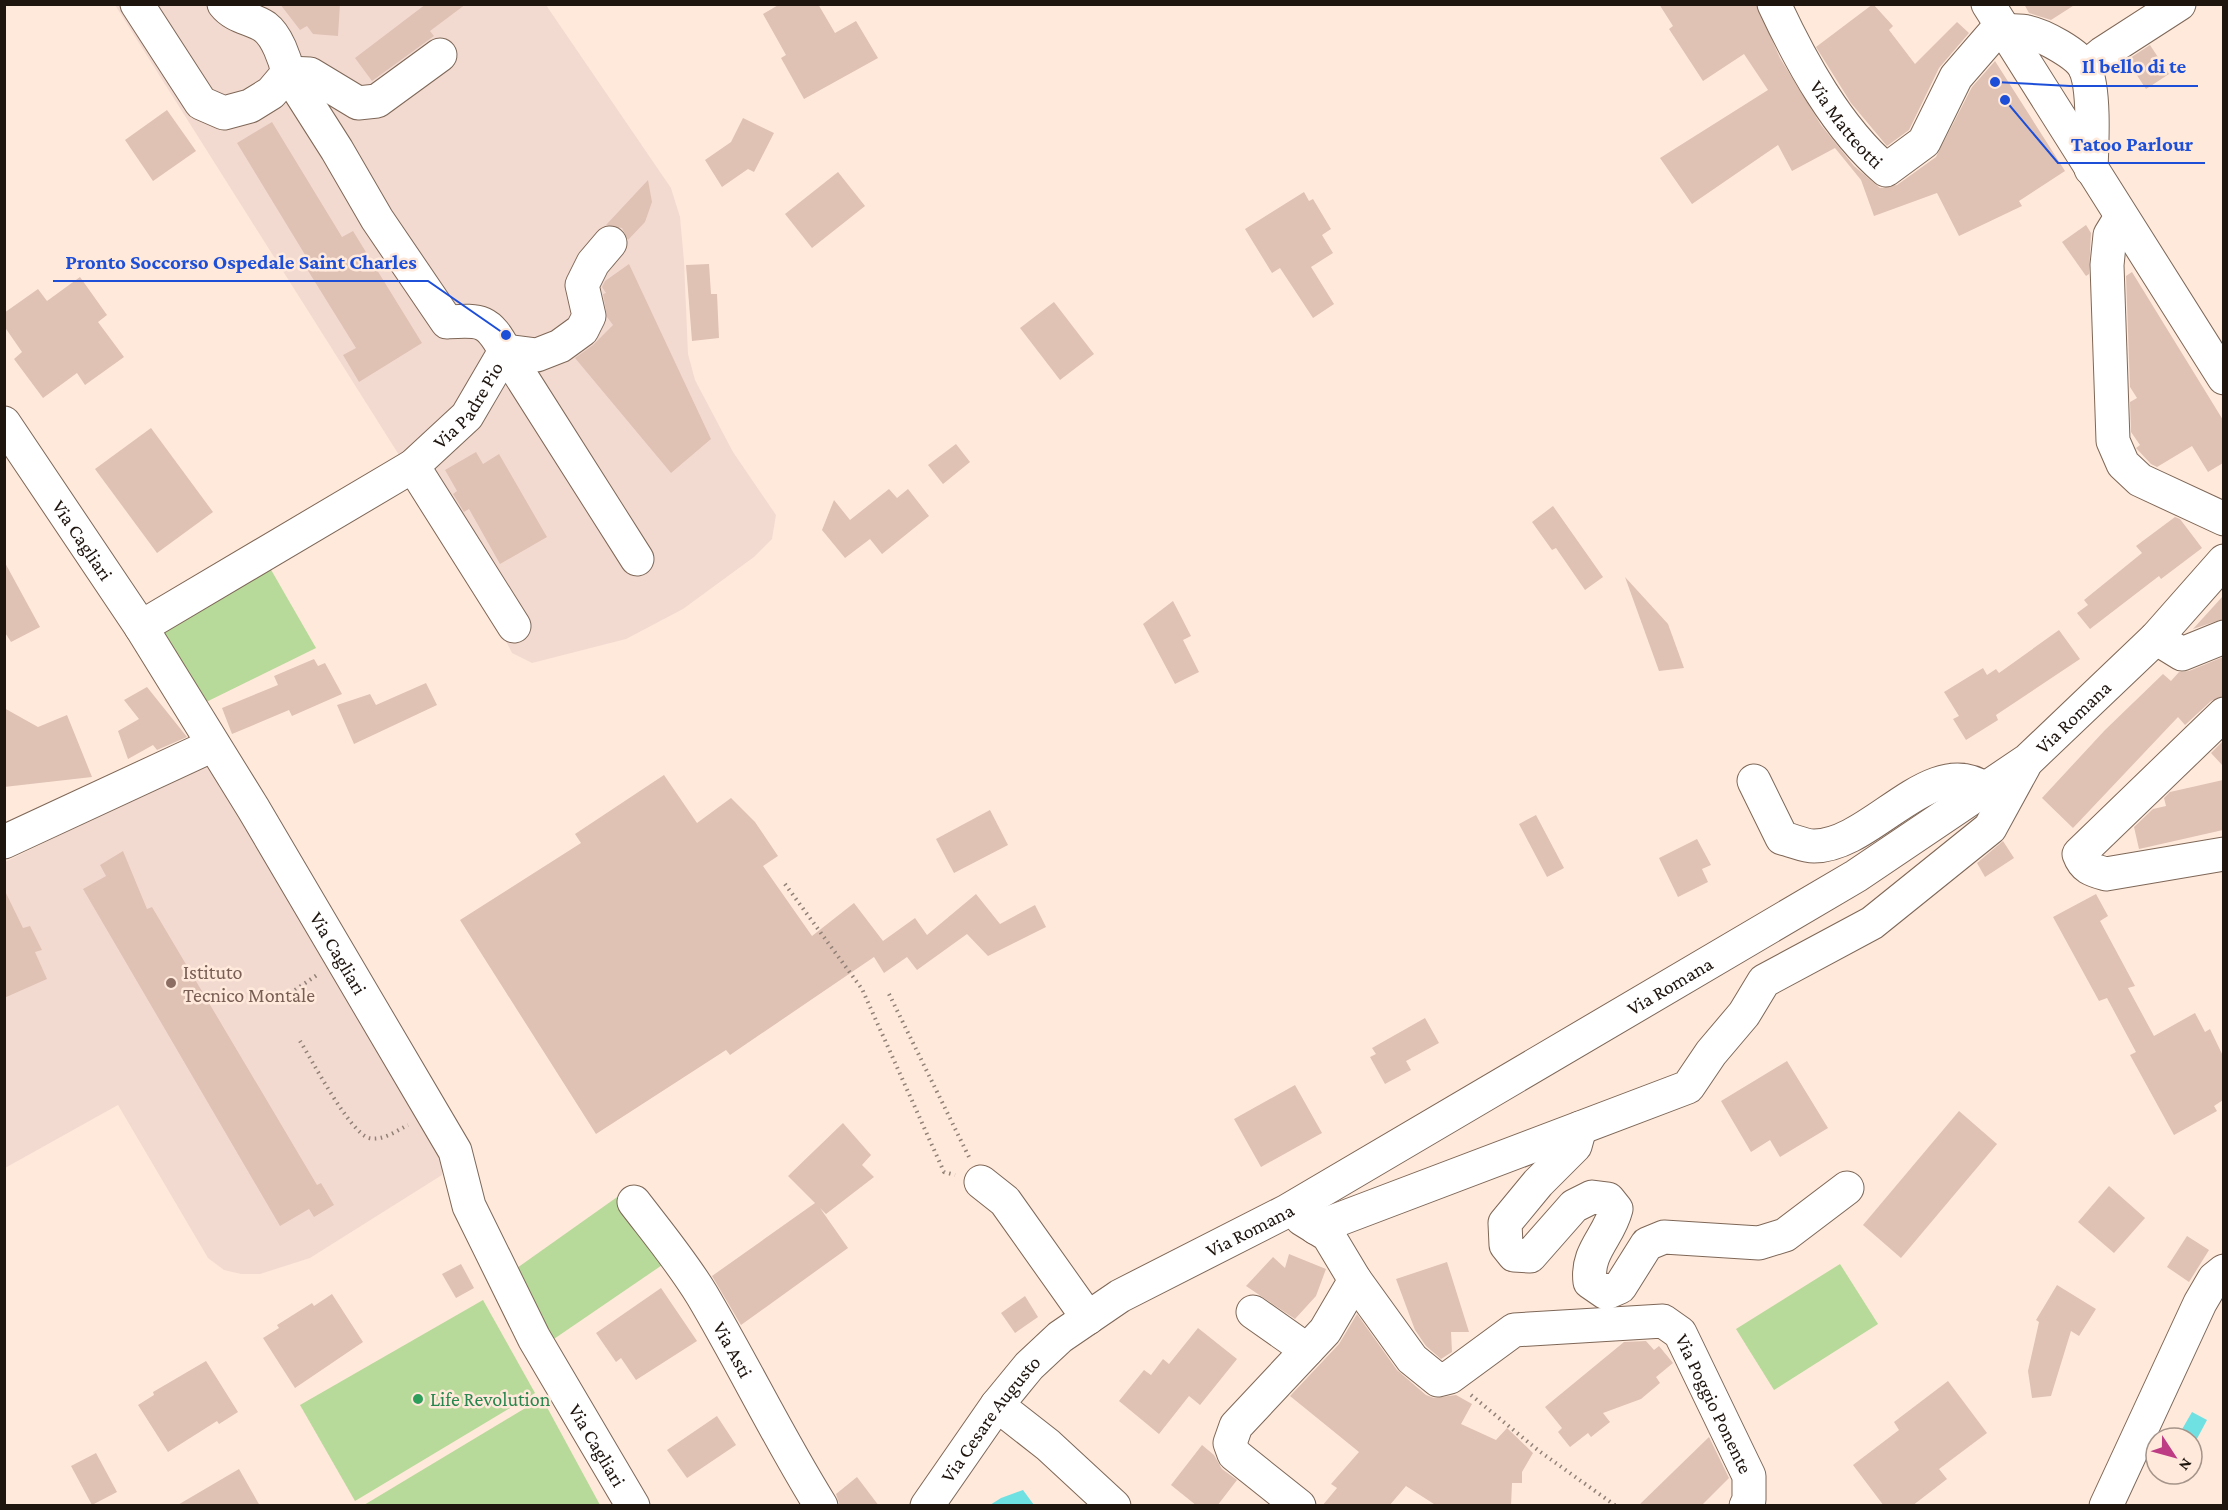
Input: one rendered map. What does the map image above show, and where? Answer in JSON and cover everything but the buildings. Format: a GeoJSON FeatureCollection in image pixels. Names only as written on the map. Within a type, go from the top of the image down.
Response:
{"type":"FeatureCollection","features":[{"type":"Feature","properties":{"kind":"street"},"geometry":{"type":"LineString","coordinates":[[137,4],[201,103],[224,112],[250,106],[270,93],[288,73]]}},
{"type":"Feature","properties":{"kind":"street"},"geometry":{"type":"LineString","coordinates":[[224,4],[230,11],[261,16],[284,56],[288,73]]}},
{"type":"Feature","properties":{"kind":"street","name":"Via Matteotti"},"geometry":{"type":"LineString","coordinates":[[1774,4],[1799,58],[1866,152],[1886,170],[1924,142],[1939,117],[1956,77],[1998,20]]}},
{"type":"Feature","properties":{"kind":"street"},"geometry":{"type":"LineString","coordinates":[[2085,68],[2103,53],[2179,4]]}},
{"type":"Feature","properties":{"kind":"street"},"geometry":{"type":"LineString","coordinates":[[1998,20],[2048,39],[2068,52],[2085,68],[2090,98],[2091,170]]}},
{"type":"Feature","properties":{"kind":"street"},"geometry":{"type":"LineString","coordinates":[[1998,20],[2223,378]]}},
{"type":"Feature","properties":{"kind":"street"},"geometry":{"type":"LineString","coordinates":[[288,73],[310,74],[358,103],[377,101],[440,55]]}},
{"type":"Feature","properties":{"kind":"street","name":"Via Padre Pio"},"geometry":{"type":"LineString","coordinates":[[141,627],[413,466],[467,416],[505,351],[490,329],[476,320],[447,322],[377,219],[288,73]]}},
{"type":"Feature","properties":{"kind":"street"},"geometry":{"type":"LineString","coordinates":[[2121,217],[2110,235],[2107,265],[2112,441],[2123,464],[2140,480],[2223,519]]}},
{"type":"Feature","properties":{"kind":"street"},"geometry":{"type":"LineString","coordinates":[[505,351],[537,355],[560,346],[582,330],[589,316],[582,285],[593,263],[610,243]]}},
{"type":"Feature","properties":{"kind":"street"},"geometry":{"type":"LineString","coordinates":[[505,351],[637,559]]}},
{"type":"Feature","properties":{"kind":"street","name":"Via Cagliari"},"geometry":{"type":"LineString","coordinates":[[4,423],[141,627],[213,745],[420,1118],[455,1151],[469,1206],[534,1338],[633,1506]]}},
{"type":"Feature","properties":{"kind":"street"},"geometry":{"type":"LineString","coordinates":[[413,466],[514,626]]}},
{"type":"Feature","properties":{"kind":"street","name":"Via Romana"},"geometry":{"type":"LineString","coordinates":[[1060,1337],[1120,1296],[1287,1210],[1856,876],[2028,760],[2156,638],[2223,561]]}},
{"type":"Feature","properties":{"kind":"street"},"geometry":{"type":"LineString","coordinates":[[2156,638],[2182,654],[2223,637]]}},
{"type":"Feature","properties":{"kind":"street"},"geometry":{"type":"LineString","coordinates":[[2223,714],[2079,854],[2082,864],[2091,870],[2106,874],[2223,854]]}},
{"type":"Feature","properties":{"kind":"street"},"geometry":{"type":"LineString","coordinates":[[4,842],[213,745]]}},
{"type":"Feature","properties":{"kind":"street"},"geometry":{"type":"LineString","coordinates":[[1316,1228],[1688,1087],[1711,1053],[1744,1014],[1764,981],[1872,923],[1990,828],[2028,760]]}},
{"type":"Feature","properties":{"kind":"street"},"geometry":{"type":"LineString","coordinates":[[1754,781],[1782,838],[1814,846],[1849,838],[1938,781],[1972,779],[1985,789]]}},
{"type":"Feature","properties":{"kind":"street"},"geometry":{"type":"LineString","coordinates":[[1580,1128],[1575,1146],[1538,1183],[1505,1223],[1506,1245],[1514,1255],[1530,1256],[1574,1206],[1592,1197],[1608,1199],[1616,1209],[1613,1221],[1588,1265],[1590,1282],[1606,1293],[1620,1287],[1647,1244],[1664,1237],[1759,1243],[1785,1235],[1847,1188]]}},
{"type":"Feature","properties":{"kind":"street"},"geometry":{"type":"LineString","coordinates":[[981,1182],[1005,1201],[1088,1318]]}},
{"type":"Feature","properties":{"kind":"street","name":"Via Asti"},"geometry":{"type":"LineString","coordinates":[[634,1202],[700,1292],[771,1415],[795,1464],[821,1506]]}},
{"type":"Feature","properties":{"kind":"street"},"geometry":{"type":"LineString","coordinates":[[1287,1210],[1328,1235],[1355,1280],[1412,1359],[1438,1380],[1461,1369]]}},
{"type":"Feature","properties":{"kind":"street"},"geometry":{"type":"LineString","coordinates":[[2106,1506],[2200,1304],[2214,1279],[2223,1271]]}},
{"type":"Feature","properties":{"kind":"street"},"geometry":{"type":"LineString","coordinates":[[1299,1506],[1234,1454],[1230,1443],[1232,1430],[1325,1331],[1355,1280]]}},
{"type":"Feature","properties":{"kind":"street"},"geometry":{"type":"LineString","coordinates":[[1253,1312],[1307,1350]]}},
{"type":"Feature","properties":{"kind":"street","name":"Via Poggio Ponente"},"geometry":{"type":"LineString","coordinates":[[1461,1369],[1514,1330],[1663,1321],[1680,1333],[1749,1476],[1749,1500],[1746,1506]]}},
{"type":"Feature","properties":{"kind":"street","name":"Via Cesare Augusto"},"geometry":{"type":"LineString","coordinates":[[927,1506],[997,1405],[1029,1366],[1060,1337]]}},
{"type":"Feature","properties":{"kind":"street"},"geometry":{"type":"LineString","coordinates":[[997,1405],[1048,1445],[1114,1506]]}},
{"type":"Feature","properties":{"kind":"path"},"geometry":{"type":"LineString","coordinates":[[785,884],[862,989],[944,1172],[981,1182]]}},
{"type":"Feature","properties":{"kind":"path"},"geometry":{"type":"LineString","coordinates":[[295,990],[321,973]]}},
{"type":"Feature","properties":{"kind":"path"},"geometry":{"type":"LineString","coordinates":[[889,994],[981,1182]]}},
{"type":"Feature","properties":{"kind":"path"},"geometry":{"type":"LineString","coordinates":[[300,1041],[353,1126],[367,1138],[381,1138],[420,1118]]}},
{"type":"Feature","properties":{"kind":"path"},"geometry":{"type":"LineString","coordinates":[[1461,1369],[1539,1451],[1616,1506]]}},
{"type":"Feature","properties":{"kind":"shaded area"},"geometry":{"type":"Polygon","coordinates":[[[115,5],[546,5],[671,188],[680,217],[688,354],[695,380],[733,452],[776,515],[772,539],[754,557],[683,609],[626,639],[532,663],[512,653],[471,572],[115,5]]]}},
{"type":"Feature","properties":{"kind":"shaded area","name":"Istituto Tecnico Montale"},"geometry":{"type":"Polygon","coordinates":[[[207,763],[442,1160],[442,1175],[310,1258],[260,1274],[241,1274],[224,1270],[208,1258],[118,1105],[5,1168],[5,862],[207,763]]]}},
{"type":"Feature","properties":{"kind":"green space"},"geometry":{"type":"Polygon","coordinates":[[[270,568],[316,648],[202,704],[161,638],[166,628],[270,568]]]}},
{"type":"Feature","properties":{"kind":"green space"},"geometry":{"type":"Polygon","coordinates":[[[620,1195],[668,1261],[548,1343],[517,1268],[620,1195]]]}},
{"type":"Feature","properties":{"kind":"green space"},"geometry":{"type":"Polygon","coordinates":[[[1840,1264],[1878,1324],[1774,1390],[1736,1329],[1840,1264]]]}},
{"type":"Feature","properties":{"kind":"green space","name":"Life Revolution"},"geometry":{"type":"Polygon","coordinates":[[[483,1300],[535,1393],[355,1501],[300,1405],[483,1300]]]}},
{"type":"Feature","properties":{"kind":"green space"},"geometry":{"type":"Polygon","coordinates":[[[542,1398],[600,1505],[364,1505],[542,1398]]]}},
{"type":"Feature","properties":{"kind":"water"},"geometry":{"type":"Polygon","coordinates":[[[2192,1412],[2207,1420],[2204,1426],[2184,1426],[2192,1412]]]}},
{"type":"Feature","properties":{"kind":"water"},"geometry":{"type":"Polygon","coordinates":[[[1023,1490],[1034,1505],[990,1505],[1001,1498],[1023,1490]]]}},
{"type":"Feature","properties":{"kind":"place","name":"Il bello di te"},"geometry":{"type":"Point","coordinates":[1995,82]}},
{"type":"Feature","properties":{"kind":"place","name":"Tatoo Parlour"},"geometry":{"type":"Point","coordinates":[2005,100]}},
{"type":"Feature","properties":{"kind":"place","name":"Pronto Soccorso Ospedale Saint Charles"},"geometry":{"type":"Point","coordinates":[506,335]}},
{"type":"Feature","properties":{"kind":"place","name":"Istituto Tecnico Montale"},"geometry":{"type":"Point","coordinates":[171,983]}},
{"type":"Feature","properties":{"kind":"place","name":"Life Revolution"},"geometry":{"type":"Point","coordinates":[418,1399]}}]}
